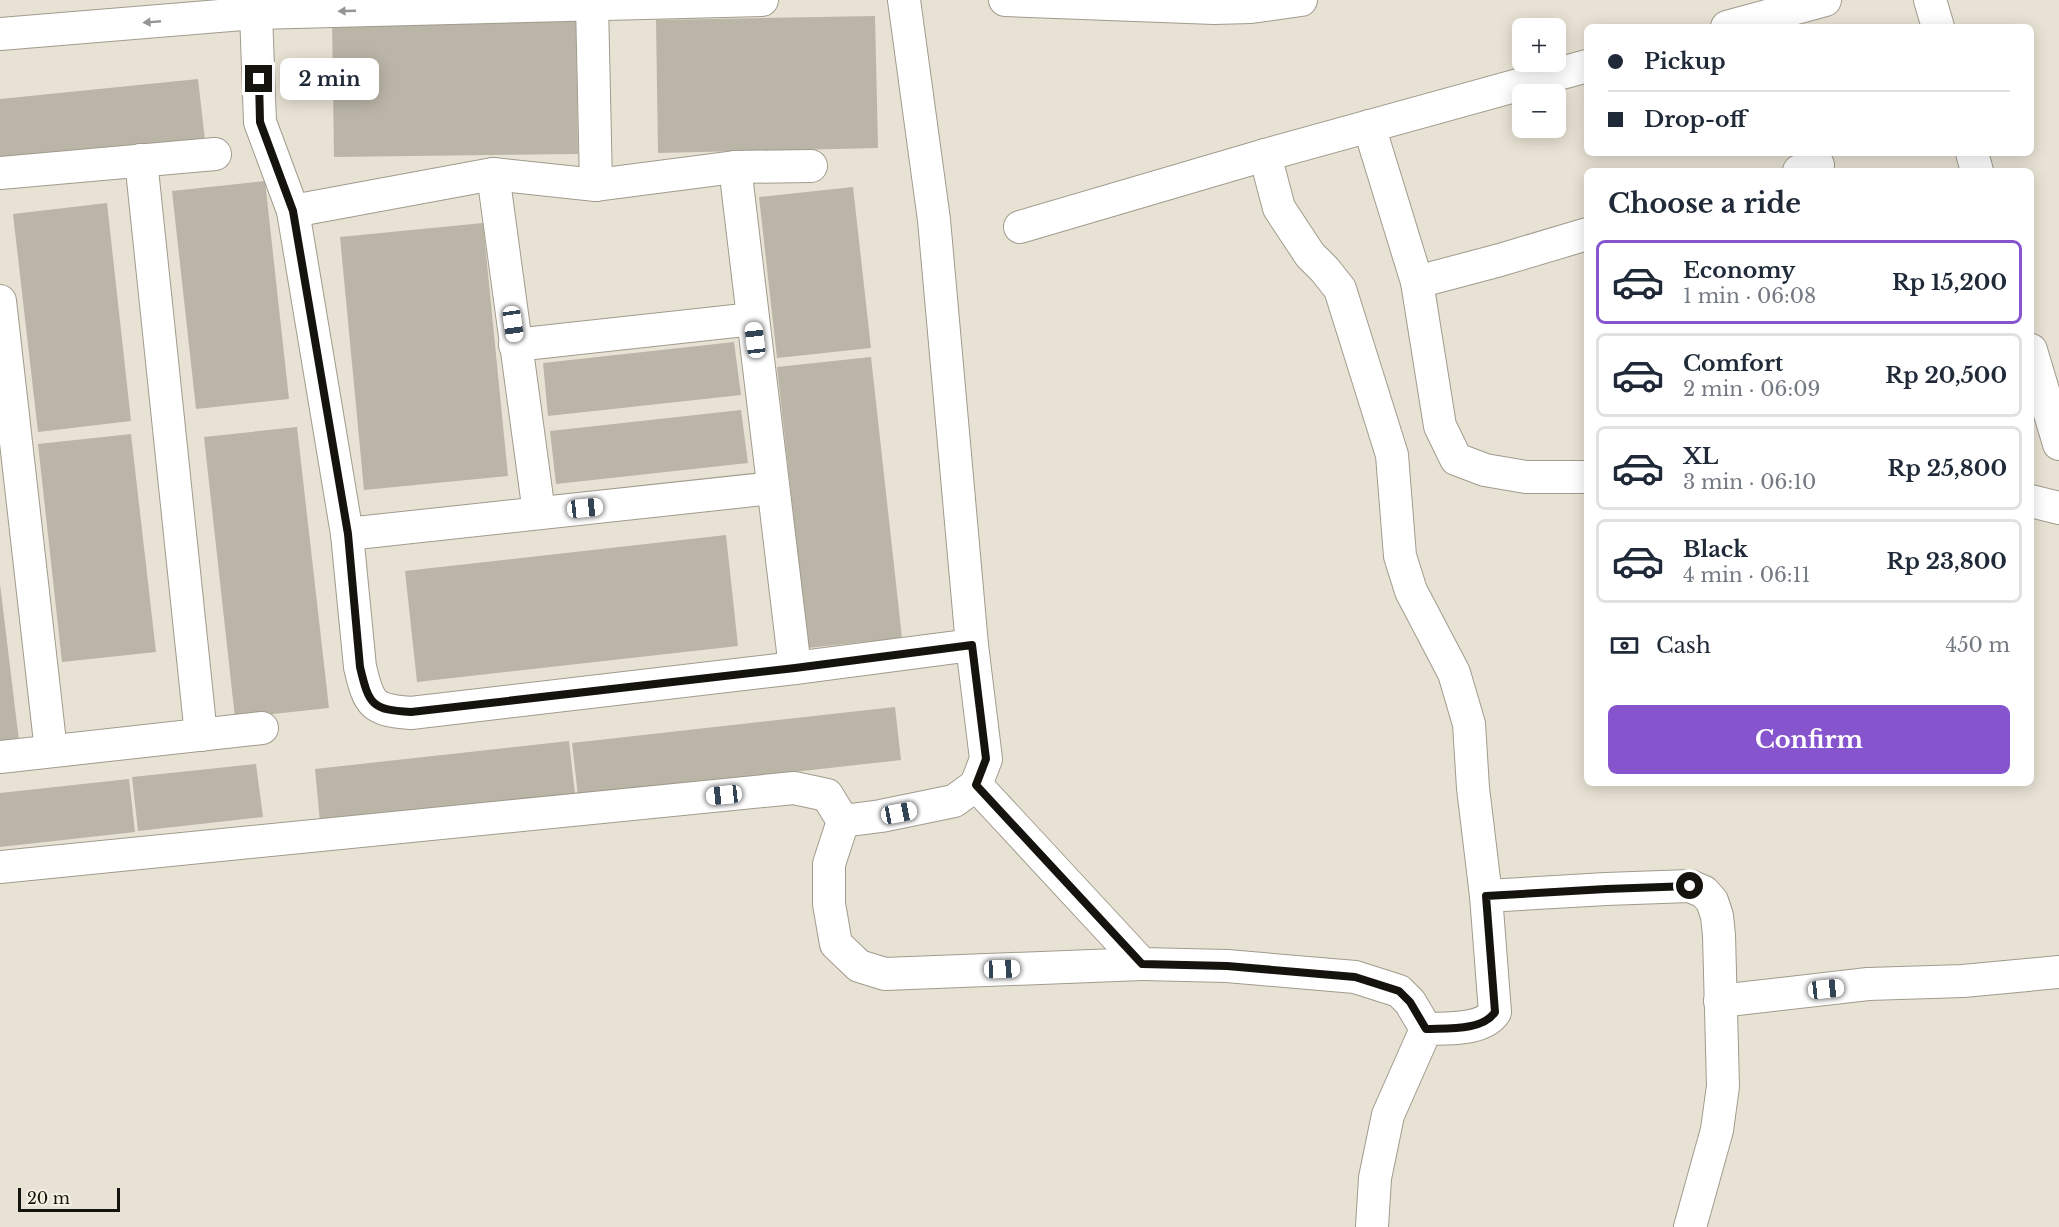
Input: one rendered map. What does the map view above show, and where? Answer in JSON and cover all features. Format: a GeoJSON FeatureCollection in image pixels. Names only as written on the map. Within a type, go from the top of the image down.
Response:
{"type":"FeatureCollection","features":[{"type":"Feature","properties":{"kind":"street"},"geometry":{"type":"LineString","coordinates":[[0,34],[256,13],[762,0]]}},
{"type":"Feature","properties":{"kind":"street"},"geometry":{"type":"LineString","coordinates":[[843,820],[881,816],[954,801],[976,785],[986,759],[972,645],[934,220],[904,0]]}},
{"type":"Feature","properties":{"kind":"street"},"geometry":{"type":"LineString","coordinates":[[1005,0],[1214,8],[1251,7],[1300,0]]}},
{"type":"Feature","properties":{"kind":"street"},"geometry":{"type":"LineString","coordinates":[[1748,24],[1777,20],[1825,0]]}},
{"type":"Feature","properties":{"kind":"street"},"geometry":{"type":"LineString","coordinates":[[1930,0],[1937,24]]}},
{"type":"Feature","properties":{"kind":"street"},"geometry":{"type":"LineString","coordinates":[[592,4],[596,185]]}},
{"type":"Feature","properties":{"kind":"street"},"geometry":{"type":"LineString","coordinates":[[256,13],[260,122],[293,211],[348,534],[360,667],[365,689],[373,704],[387,711],[411,712],[795,668],[972,645]]}},
{"type":"Feature","properties":{"kind":"street"},"geometry":{"type":"LineString","coordinates":[[1020,227],[1265,155],[1584,67]]}},
{"type":"Feature","properties":{"kind":"street"},"geometry":{"type":"LineString","coordinates":[[1369,126],[1417,282],[1440,426],[1456,459],[1485,470],[1526,477],[1584,477]]}},
{"type":"Feature","properties":{"kind":"street"},"geometry":{"type":"LineString","coordinates":[[0,173],[215,154]]}},
{"type":"Feature","properties":{"kind":"street"},"geometry":{"type":"LineString","coordinates":[[1265,155],[1279,208],[1310,255],[1340,290],[1392,455],[1400,556],[1411,591],[1454,673],[1469,724],[1495,1012],[1485,1022],[1469,1026],[1426,1029]]}},
{"type":"Feature","properties":{"kind":"street"},"geometry":{"type":"LineString","coordinates":[[141,160],[201,735]]}},
{"type":"Feature","properties":{"kind":"street"},"geometry":{"type":"LineString","coordinates":[[293,211],[493,174],[596,185],[735,167],[811,166]]}},
{"type":"Feature","properties":{"kind":"street"},"geometry":{"type":"LineString","coordinates":[[735,167],[795,668]]}},
{"type":"Feature","properties":{"kind":"street"},"geometry":{"type":"LineString","coordinates":[[493,174],[538,513]]}},
{"type":"Feature","properties":{"kind":"street"},"geometry":{"type":"LineString","coordinates":[[1417,282],[1584,235]]}},
{"type":"Feature","properties":{"kind":"street"},"geometry":{"type":"LineString","coordinates":[[0,301],[51,751]]}},
{"type":"Feature","properties":{"kind":"street"},"geometry":{"type":"LineString","coordinates":[[515,345],[753,319]]}},
{"type":"Feature","properties":{"kind":"street"},"geometry":{"type":"LineString","coordinates":[[2034,360],[2059,444]]}},
{"type":"Feature","properties":{"kind":"street"},"geometry":{"type":"LineString","coordinates":[[348,534],[773,488]]}},
{"type":"Feature","properties":{"kind":"street"},"geometry":{"type":"LineString","coordinates":[[2034,502],[2059,508]]}},
{"type":"Feature","properties":{"kind":"street"},"geometry":{"type":"LineString","coordinates":[[0,757],[262,728]]}},
{"type":"Feature","properties":{"kind":"street"},"geometry":{"type":"LineString","coordinates":[[976,785],[1142,964]]}},
{"type":"Feature","properties":{"kind":"street"},"geometry":{"type":"LineString","coordinates":[[0,867],[794,788],[827,795],[843,820]]}},
{"type":"Feature","properties":{"kind":"street"},"geometry":{"type":"LineString","coordinates":[[843,820],[829,864],[829,904],[836,944],[859,966],[885,974],[1142,964],[1217,966],[1355,977],[1399,991],[1410,1002],[1426,1029]]}},
{"type":"Feature","properties":{"kind":"street"},"geometry":{"type":"LineString","coordinates":[[1486,896],[1690,886],[1704,892],[1712,901],[1717,916],[1723,1086],[1719,1119],[1690,1227]]}},
{"type":"Feature","properties":{"kind":"street"},"geometry":{"type":"LineString","coordinates":[[1720,1001],[1868,984],[1963,981],[2059,972]]}},
{"type":"Feature","properties":{"kind":"street"},"geometry":{"type":"LineString","coordinates":[[1372,1227],[1375,1178],[1388,1115],[1426,1029]]}},
{"type":"Feature","properties":{"kind":"building"},"geometry":{"type":"Polygon","coordinates":[[[875,16],[878,148],[658,153],[656,20],[875,16]]]}},
{"type":"Feature","properties":{"kind":"building"},"geometry":{"type":"Polygon","coordinates":[[[576,18],[578,154],[334,157],[332,21],[576,18]]]}},
{"type":"Feature","properties":{"kind":"building"},"geometry":{"type":"Polygon","coordinates":[[[198,79],[205,140],[0,161],[0,99],[198,79]]]}},
{"type":"Feature","properties":{"kind":"building"},"geometry":{"type":"Polygon","coordinates":[[[265,181],[289,399],[196,409],[172,191],[265,181]]]}},
{"type":"Feature","properties":{"kind":"building"},"geometry":{"type":"Polygon","coordinates":[[[853,187],[871,348],[777,358],[759,197],[853,187]]]}},
{"type":"Feature","properties":{"kind":"building"},"geometry":{"type":"Polygon","coordinates":[[[107,203],[131,421],[38,432],[13,214],[107,203]]]}},
{"type":"Feature","properties":{"kind":"building"},"geometry":{"type":"Polygon","coordinates":[[[483,223],[508,476],[364,490],[340,237],[483,223]]]}},
{"type":"Feature","properties":{"kind":"building"},"geometry":{"type":"Polygon","coordinates":[[[734,342],[741,395],[548,416],[543,363],[734,342]]]}},
{"type":"Feature","properties":{"kind":"building"},"geometry":{"type":"Polygon","coordinates":[[[871,357],[902,638],[808,648],[777,367],[871,357]]]}},
{"type":"Feature","properties":{"kind":"building"},"geometry":{"type":"Polygon","coordinates":[[[741,410],[748,463],[556,484],[550,431],[741,410]]]}},
{"type":"Feature","properties":{"kind":"building"},"geometry":{"type":"Polygon","coordinates":[[[297,427],[329,708],[235,718],[204,437],[297,427]]]}},
{"type":"Feature","properties":{"kind":"building"},"geometry":{"type":"Polygon","coordinates":[[[131,434],[156,652],[62,662],[38,444],[131,434]]]}},
{"type":"Feature","properties":{"kind":"building"},"geometry":{"type":"Polygon","coordinates":[[[726,535],[738,646],[417,682],[405,571],[726,535]]]}},
{"type":"Feature","properties":{"kind":"building"},"geometry":{"type":"Polygon","coordinates":[[[0,584],[19,741],[0,743],[0,584]]]}},
{"type":"Feature","properties":{"kind":"building"},"geometry":{"type":"Polygon","coordinates":[[[895,707],[901,760],[578,796],[572,743],[895,707]]]}},
{"type":"Feature","properties":{"kind":"building"},"geometry":{"type":"Polygon","coordinates":[[[569,741],[575,794],[320,822],[315,769],[569,741]]]}},
{"type":"Feature","properties":{"kind":"building"},"geometry":{"type":"Polygon","coordinates":[[[256,764],[263,817],[138,831],[132,777],[256,764]]]}},
{"type":"Feature","properties":{"kind":"building"},"geometry":{"type":"Polygon","coordinates":[[[129,779],[135,832],[0,847],[0,793],[129,779]]]}},
{"type":"Feature","properties":{"kind":"route"},"geometry":{"type":"LineString","coordinates":[[259,79],[260,122],[293,211],[348,534],[360,667],[365,689],[373,704],[387,711],[411,712],[795,668],[972,645],[986,759],[976,785],[1142,964],[1227,966],[1355,977],[1399,991],[1410,1002],[1426,1029],[1469,1026],[1485,1022],[1495,1012],[1486,896],[1690,886]]}}]}
